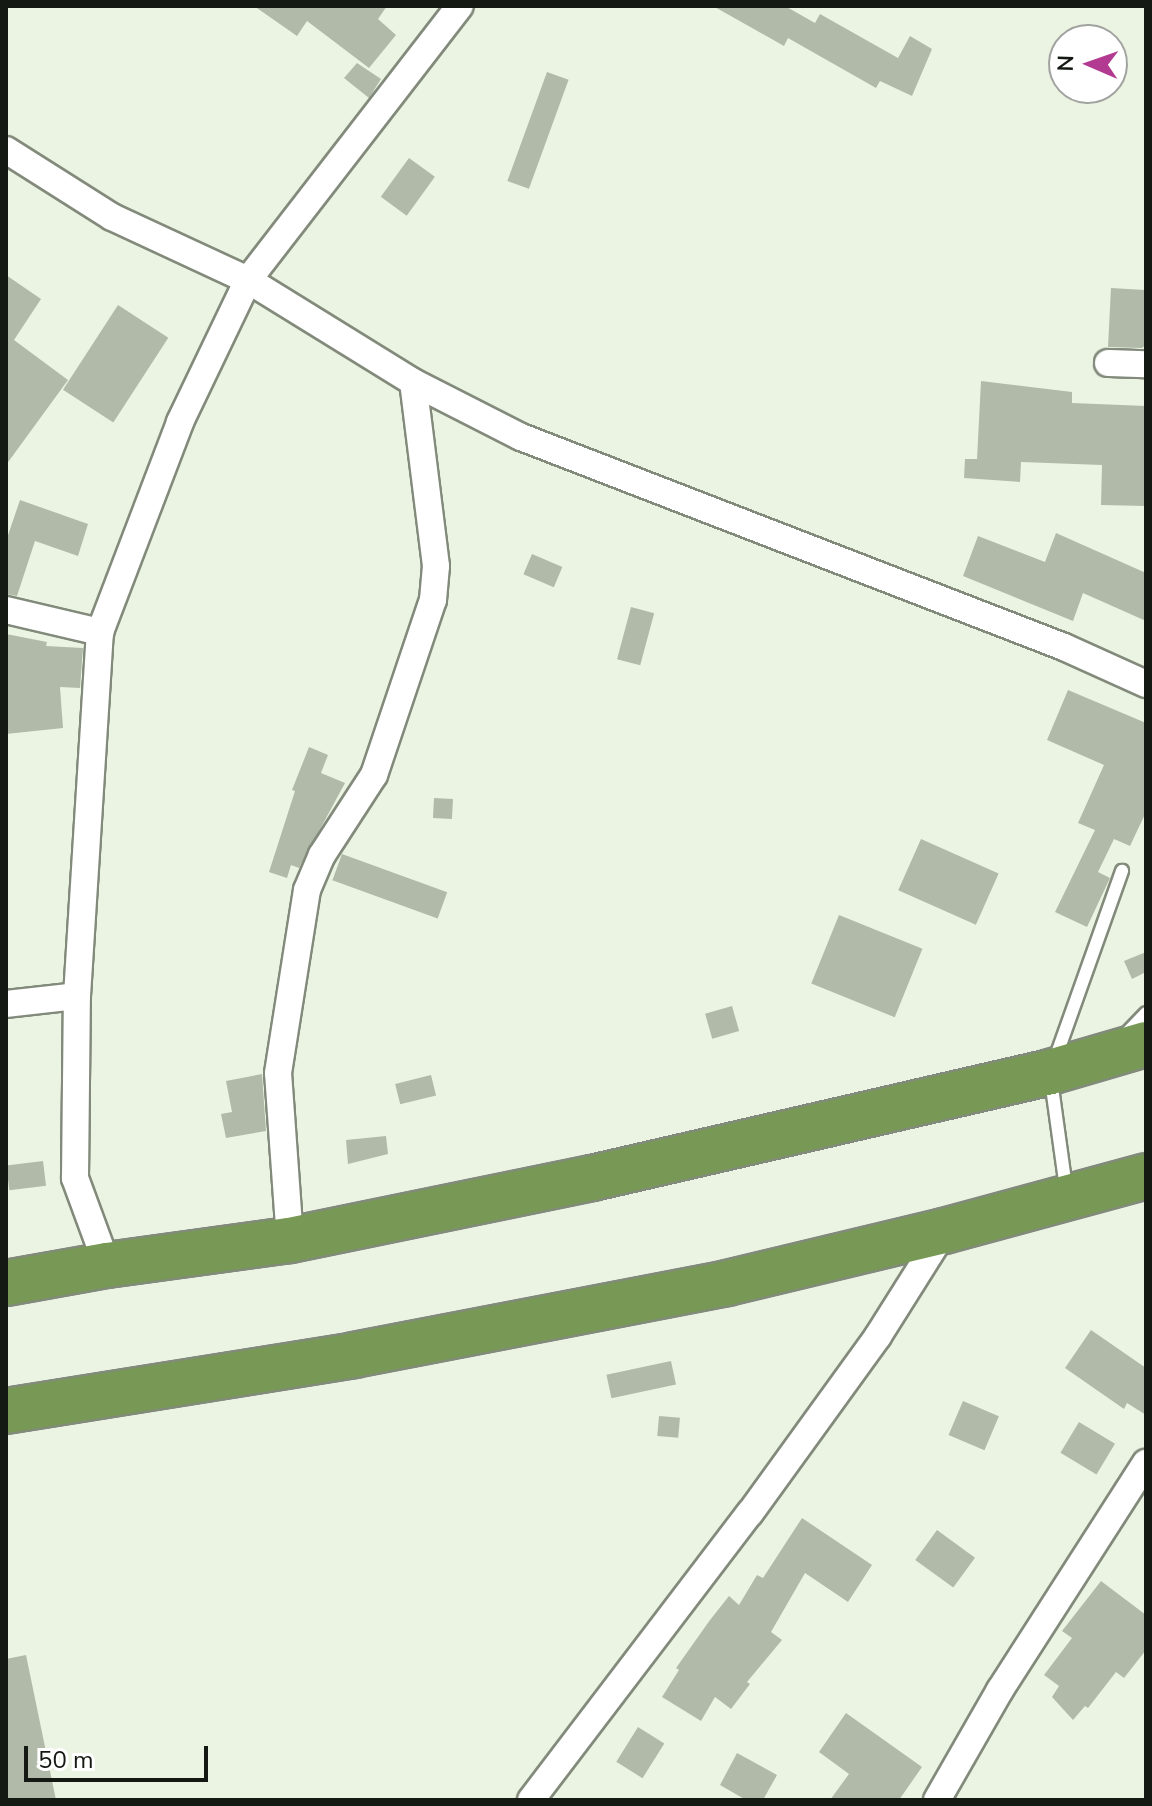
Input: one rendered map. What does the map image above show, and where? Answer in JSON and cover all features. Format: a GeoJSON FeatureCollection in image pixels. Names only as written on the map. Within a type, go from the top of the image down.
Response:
{"type":"FeatureCollection","features":[{"type":"Feature","properties":{"kind":"highway"},"geometry":{"type":"LineString","coordinates":[[6,1283],[107,1265],[290,1240],[592,1178],[1050,1072],[1126,1050]]}},
{"type":"Feature","properties":{"kind":"highway"},"geometry":{"type":"LineString","coordinates":[[6,1411],[417,1343],[727,1283],[944,1231],[1146,1176]]}},
{"type":"Feature","properties":{"kind":"street"},"geometry":{"type":"LineString","coordinates":[[107,1265],[75,1178],[77,996],[100,632],[180,422],[248,280],[460,6]]}},
{"type":"Feature","properties":{"kind":"street"},"geometry":{"type":"LineString","coordinates":[[6,150],[112,217],[248,280],[413,382],[521,437],[1064,647],[1146,684]]}},
{"type":"Feature","properties":{"kind":"street"},"geometry":{"type":"LineString","coordinates":[[1108,363],[1146,364]]}},
{"type":"Feature","properties":{"kind":"street"},"geometry":{"type":"LineString","coordinates":[[290,1240],[278,1073],[307,890],[322,855],[374,775],[433,600],[436,566],[413,382]]}},
{"type":"Feature","properties":{"kind":"street"},"geometry":{"type":"LineString","coordinates":[[6,610],[100,632]]}},
{"type":"Feature","properties":{"kind":"street"},"geometry":{"type":"LineString","coordinates":[[6,1004],[77,996]]}},
{"type":"Feature","properties":{"kind":"street"},"geometry":{"type":"LineString","coordinates":[[531,1800],[878,1336],[944,1231]]}},
{"type":"Feature","properties":{"kind":"street"},"geometry":{"type":"LineString","coordinates":[[937,1800],[1000,1690],[1146,1463]]}},
{"type":"Feature","properties":{"kind":"lane"},"geometry":{"type":"LineString","coordinates":[[1067,1199],[1050,1072],[1122,871]]}},
{"type":"Feature","properties":{"kind":"lane"},"geometry":{"type":"LineString","coordinates":[[1126,1050],[1146,1013]]}},
{"type":"Feature","properties":{"kind":"building"},"geometry":{"type":"Polygon","coordinates":[[[254,6],[387,6],[378,19],[396,35],[369,68],[307,21],[297,36],[254,6]]]}},
{"type":"Feature","properties":{"kind":"building"},"geometry":{"type":"Polygon","coordinates":[[[713,6],[785,6],[815,23],[820,14],[898,58],[910,36],[932,49],[912,96],[880,81],[876,88],[788,38],[784,46],[713,6]]]}},
{"type":"Feature","properties":{"kind":"building"},"geometry":{"type":"Polygon","coordinates":[[[357,63],[381,79],[369,98],[344,78],[357,63]]]}},
{"type":"Feature","properties":{"kind":"building"},"geometry":{"type":"Polygon","coordinates":[[[547,72],[569,80],[529,189],[507,181],[547,72]]]}},
{"type":"Feature","properties":{"kind":"building"},"geometry":{"type":"Polygon","coordinates":[[[409,158],[435,177],[407,216],[381,197],[409,158]]]}},
{"type":"Feature","properties":{"kind":"building"},"geometry":{"type":"Polygon","coordinates":[[[6,275],[41,299],[14,340],[68,380],[6,465],[6,275]]]}},
{"type":"Feature","properties":{"kind":"building"},"geometry":{"type":"Polygon","coordinates":[[[1111,288],[1145,290],[1146,345],[1142,348],[1108,347],[1111,288]]]}},
{"type":"Feature","properties":{"kind":"building"},"geometry":{"type":"Polygon","coordinates":[[[118,305],[168,338],[113,422],[63,390],[118,305]]]}},
{"type":"Feature","properties":{"kind":"building"},"geometry":{"type":"Polygon","coordinates":[[[981,381],[1072,392],[1072,403],[1146,406],[1146,506],[1101,505],[1102,465],[1021,462],[1020,482],[964,478],[965,459],[977,459],[981,381]]]}},
{"type":"Feature","properties":{"kind":"building"},"geometry":{"type":"Polygon","coordinates":[[[20,500],[88,524],[78,556],[35,541],[17,596],[6,594],[6,541],[20,500]]]}},
{"type":"Feature","properties":{"kind":"building"},"geometry":{"type":"Polygon","coordinates":[[[1056,533],[1146,573],[1146,621],[1083,593],[1073,621],[963,576],[978,536],[1045,562],[1056,533]]]}},
{"type":"Feature","properties":{"kind":"building"},"geometry":{"type":"Polygon","coordinates":[[[532,554],[562,567],[554,587],[523,574],[532,554]]]}},
{"type":"Feature","properties":{"kind":"building"},"geometry":{"type":"Polygon","coordinates":[[[631,607],[654,613],[640,665],[617,659],[631,607]]]}},
{"type":"Feature","properties":{"kind":"building"},"geometry":{"type":"Polygon","coordinates":[[[6,634],[47,642],[46,646],[83,648],[80,688],[60,687],[63,728],[6,734],[6,634]]]}},
{"type":"Feature","properties":{"kind":"building"},"geometry":{"type":"Polygon","coordinates":[[[1068,690],[1146,723],[1146,812],[1130,846],[1114,839],[1098,872],[1110,878],[1087,927],[1055,912],[1095,830],[1078,823],[1104,765],[1047,740],[1068,690]]]}},
{"type":"Feature","properties":{"kind":"building"},"geometry":{"type":"Polygon","coordinates":[[[309,747],[328,755],[321,773],[345,783],[299,868],[291,865],[287,878],[269,872],[295,791],[292,790],[309,747]]]}},
{"type":"Feature","properties":{"kind":"building"},"geometry":{"type":"Polygon","coordinates":[[[434,798],[453,799],[452,819],[433,818],[434,798]]]}},
{"type":"Feature","properties":{"kind":"building"},"geometry":{"type":"Polygon","coordinates":[[[921,839],[999,874],[976,925],[898,890],[921,839]]]}},
{"type":"Feature","properties":{"kind":"building"},"geometry":{"type":"Polygon","coordinates":[[[342,854],[447,892],[438,919],[332,880],[342,854]]]}},
{"type":"Feature","properties":{"kind":"building"},"geometry":{"type":"Polygon","coordinates":[[[839,915],[922,949],[895,1017],[811,984],[839,915]]]}},
{"type":"Feature","properties":{"kind":"building"},"geometry":{"type":"Polygon","coordinates":[[[1146,952],[1146,972],[1132,979],[1124,961],[1146,952]]]}},
{"type":"Feature","properties":{"kind":"building"},"geometry":{"type":"Polygon","coordinates":[[[732,1006],[739,1031],[712,1039],[705,1014],[732,1006]]]}},
{"type":"Feature","properties":{"kind":"building"},"geometry":{"type":"Polygon","coordinates":[[[262,1074],[266,1131],[226,1138],[221,1114],[232,1112],[226,1081],[262,1074]]]}},
{"type":"Feature","properties":{"kind":"building"},"geometry":{"type":"Polygon","coordinates":[[[431,1075],[436,1095],[400,1104],[395,1084],[431,1075]]]}},
{"type":"Feature","properties":{"kind":"building"},"geometry":{"type":"Polygon","coordinates":[[[386,1136],[388,1154],[348,1164],[346,1140],[386,1136]]]}},
{"type":"Feature","properties":{"kind":"building"},"geometry":{"type":"Polygon","coordinates":[[[43,1161],[46,1186],[9,1190],[6,1166],[43,1161]]]}},
{"type":"Feature","properties":{"kind":"building"},"geometry":{"type":"Polygon","coordinates":[[[1091,1330],[1146,1368],[1146,1415],[1127,1403],[1124,1409],[1065,1368],[1091,1330]]]}},
{"type":"Feature","properties":{"kind":"building"},"geometry":{"type":"Polygon","coordinates":[[[671,1361],[676,1384],[611,1398],[606,1375],[671,1361]]]}},
{"type":"Feature","properties":{"kind":"building"},"geometry":{"type":"Polygon","coordinates":[[[963,1401],[999,1416],[984,1450],[949,1435],[963,1401]]]}},
{"type":"Feature","properties":{"kind":"building"},"geometry":{"type":"Polygon","coordinates":[[[659,1416],[680,1418],[678,1438],[657,1436],[659,1416]]]}},
{"type":"Feature","properties":{"kind":"building"},"geometry":{"type":"Polygon","coordinates":[[[1079,1422],[1115,1444],[1096,1474],[1060,1453],[1079,1422]]]}},
{"type":"Feature","properties":{"kind":"building"},"geometry":{"type":"Polygon","coordinates":[[[802,1518],[872,1565],[848,1602],[805,1573],[771,1632],[782,1640],[747,1682],[750,1684],[731,1709],[715,1697],[701,1721],[662,1697],[679,1670],[676,1668],[710,1620],[729,1596],[739,1605],[757,1575],[763,1578],[802,1518]]]}},
{"type":"Feature","properties":{"kind":"building"},"geometry":{"type":"Polygon","coordinates":[[[937,1530],[975,1558],[953,1588],[915,1560],[937,1530]]]}},
{"type":"Feature","properties":{"kind":"building"},"geometry":{"type":"Polygon","coordinates":[[[1101,1581],[1146,1615],[1146,1650],[1124,1678],[1116,1672],[1088,1708],[1085,1706],[1073,1720],[1052,1697],[1059,1686],[1044,1675],[1072,1638],[1062,1631],[1101,1581]]]}},
{"type":"Feature","properties":{"kind":"building"},"geometry":{"type":"Polygon","coordinates":[[[26,1655],[56,1800],[6,1800],[6,1659],[26,1655]]]}},
{"type":"Feature","properties":{"kind":"building"},"geometry":{"type":"Polygon","coordinates":[[[846,1713],[922,1767],[899,1800],[830,1800],[849,1774],[819,1752],[846,1713]]]}},
{"type":"Feature","properties":{"kind":"building"},"geometry":{"type":"Polygon","coordinates":[[[638,1727],[664,1743],[643,1778],[616,1762],[638,1727]]]}},
{"type":"Feature","properties":{"kind":"building"},"geometry":{"type":"Polygon","coordinates":[[[737,1753],[777,1775],[763,1800],[746,1800],[720,1785],[737,1753]]]}}]}
